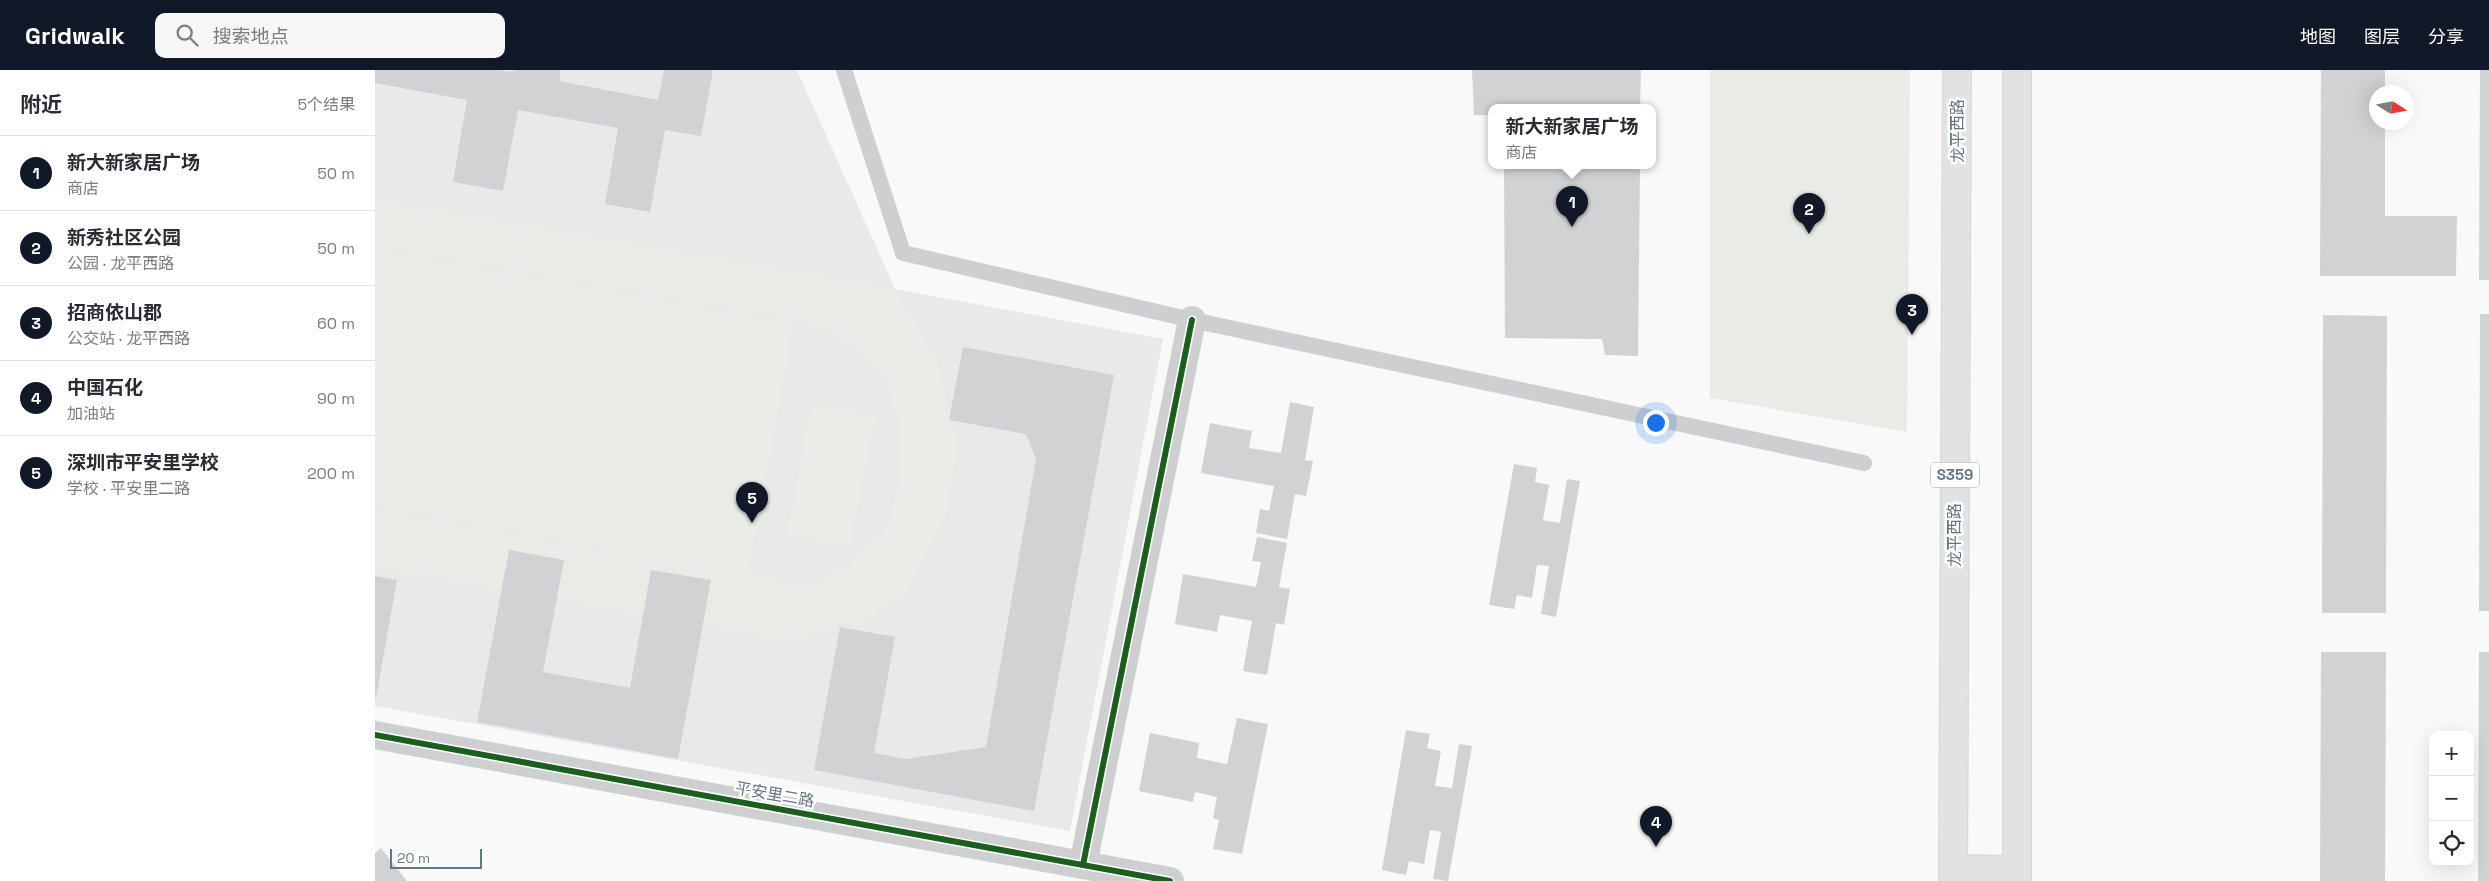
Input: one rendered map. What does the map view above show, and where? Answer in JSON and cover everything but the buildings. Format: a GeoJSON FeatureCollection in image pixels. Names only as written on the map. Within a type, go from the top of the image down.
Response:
{"type":"FeatureCollection","features":[{"type":"Feature","properties":{"kind":"main road","name":"龙平西路"},"geometry":{"type":"LineString","coordinates":[[1953,875],[1957,70]]}},
{"type":"Feature","properties":{"kind":"main road"},"geometry":{"type":"LineString","coordinates":[[1953,875],[2017,875],[2017,70]]}},
{"type":"Feature","properties":{"kind":"street"},"geometry":{"type":"LineString","coordinates":[[1083,865],[1192,320]]}},
{"type":"Feature","properties":{"kind":"street","name":"平安里二路"},"geometry":{"type":"LineString","coordinates":[[375,735],[1169,881]]}},
{"type":"Feature","properties":{"kind":"lane"},"geometry":{"type":"LineString","coordinates":[[844,70],[903,253],[1192,320],[1864,463]]}},
{"type":"Feature","properties":{"kind":"shaded area"},"geometry":{"type":"Polygon","coordinates":[[[375,70],[797,70],[895,289],[1163,339],[1070,831],[375,706],[375,70]]]}},
{"type":"Feature","properties":{"kind":"shaded area"},"geometry":{"type":"Polygon","coordinates":[[[1710,70],[1910,70],[1907,432],[1710,398],[1710,70]]]}},
{"type":"Feature","properties":{"kind":"shaded area"},"geometry":{"type":"Polygon","coordinates":[[[375,201],[895,289],[937,358],[958,448],[946,518],[907,590],[875,616],[789,640],[375,566],[375,511],[813,588],[847,566],[885,533],[900,476],[900,426],[884,376],[851,344],[828,329],[796,319],[375,245],[375,201]]]}},
{"type":"Feature","properties":{"kind":"shaded area"},"geometry":{"type":"Polygon","coordinates":[[[375,250],[794,325],[749,573],[375,505],[375,250]]]}},
{"type":"Feature","properties":{"kind":"shaded area"},"geometry":{"type":"Polygon","coordinates":[[[811,404],[876,416],[851,546],[786,534],[811,404]]]}},
{"type":"Feature","properties":{"kind":"cycle path"},"geometry":{"type":"LineString","coordinates":[[1083,865],[1192,320]]}},
{"type":"Feature","properties":{"kind":"cycle path"},"geometry":{"type":"LineString","coordinates":[[375,735],[1170,881]]}},
{"type":"Feature","properties":{"kind":"place","name":"新大新家居广场"},"geometry":{"type":"Point","coordinates":[1572,227]}},
{"type":"Feature","properties":{"kind":"place","name":"新秀社区公园"},"geometry":{"type":"Point","coordinates":[1809,234]}},
{"type":"Feature","properties":{"kind":"place","name":"招商依山郡"},"geometry":{"type":"Point","coordinates":[1912,335]}},
{"type":"Feature","properties":{"kind":"place","name":"深圳市平安里学校"},"geometry":{"type":"Point","coordinates":[752,523]}},
{"type":"Feature","properties":{"kind":"place","name":"中国石化"},"geometry":{"type":"Point","coordinates":[1656,847]}}]}
